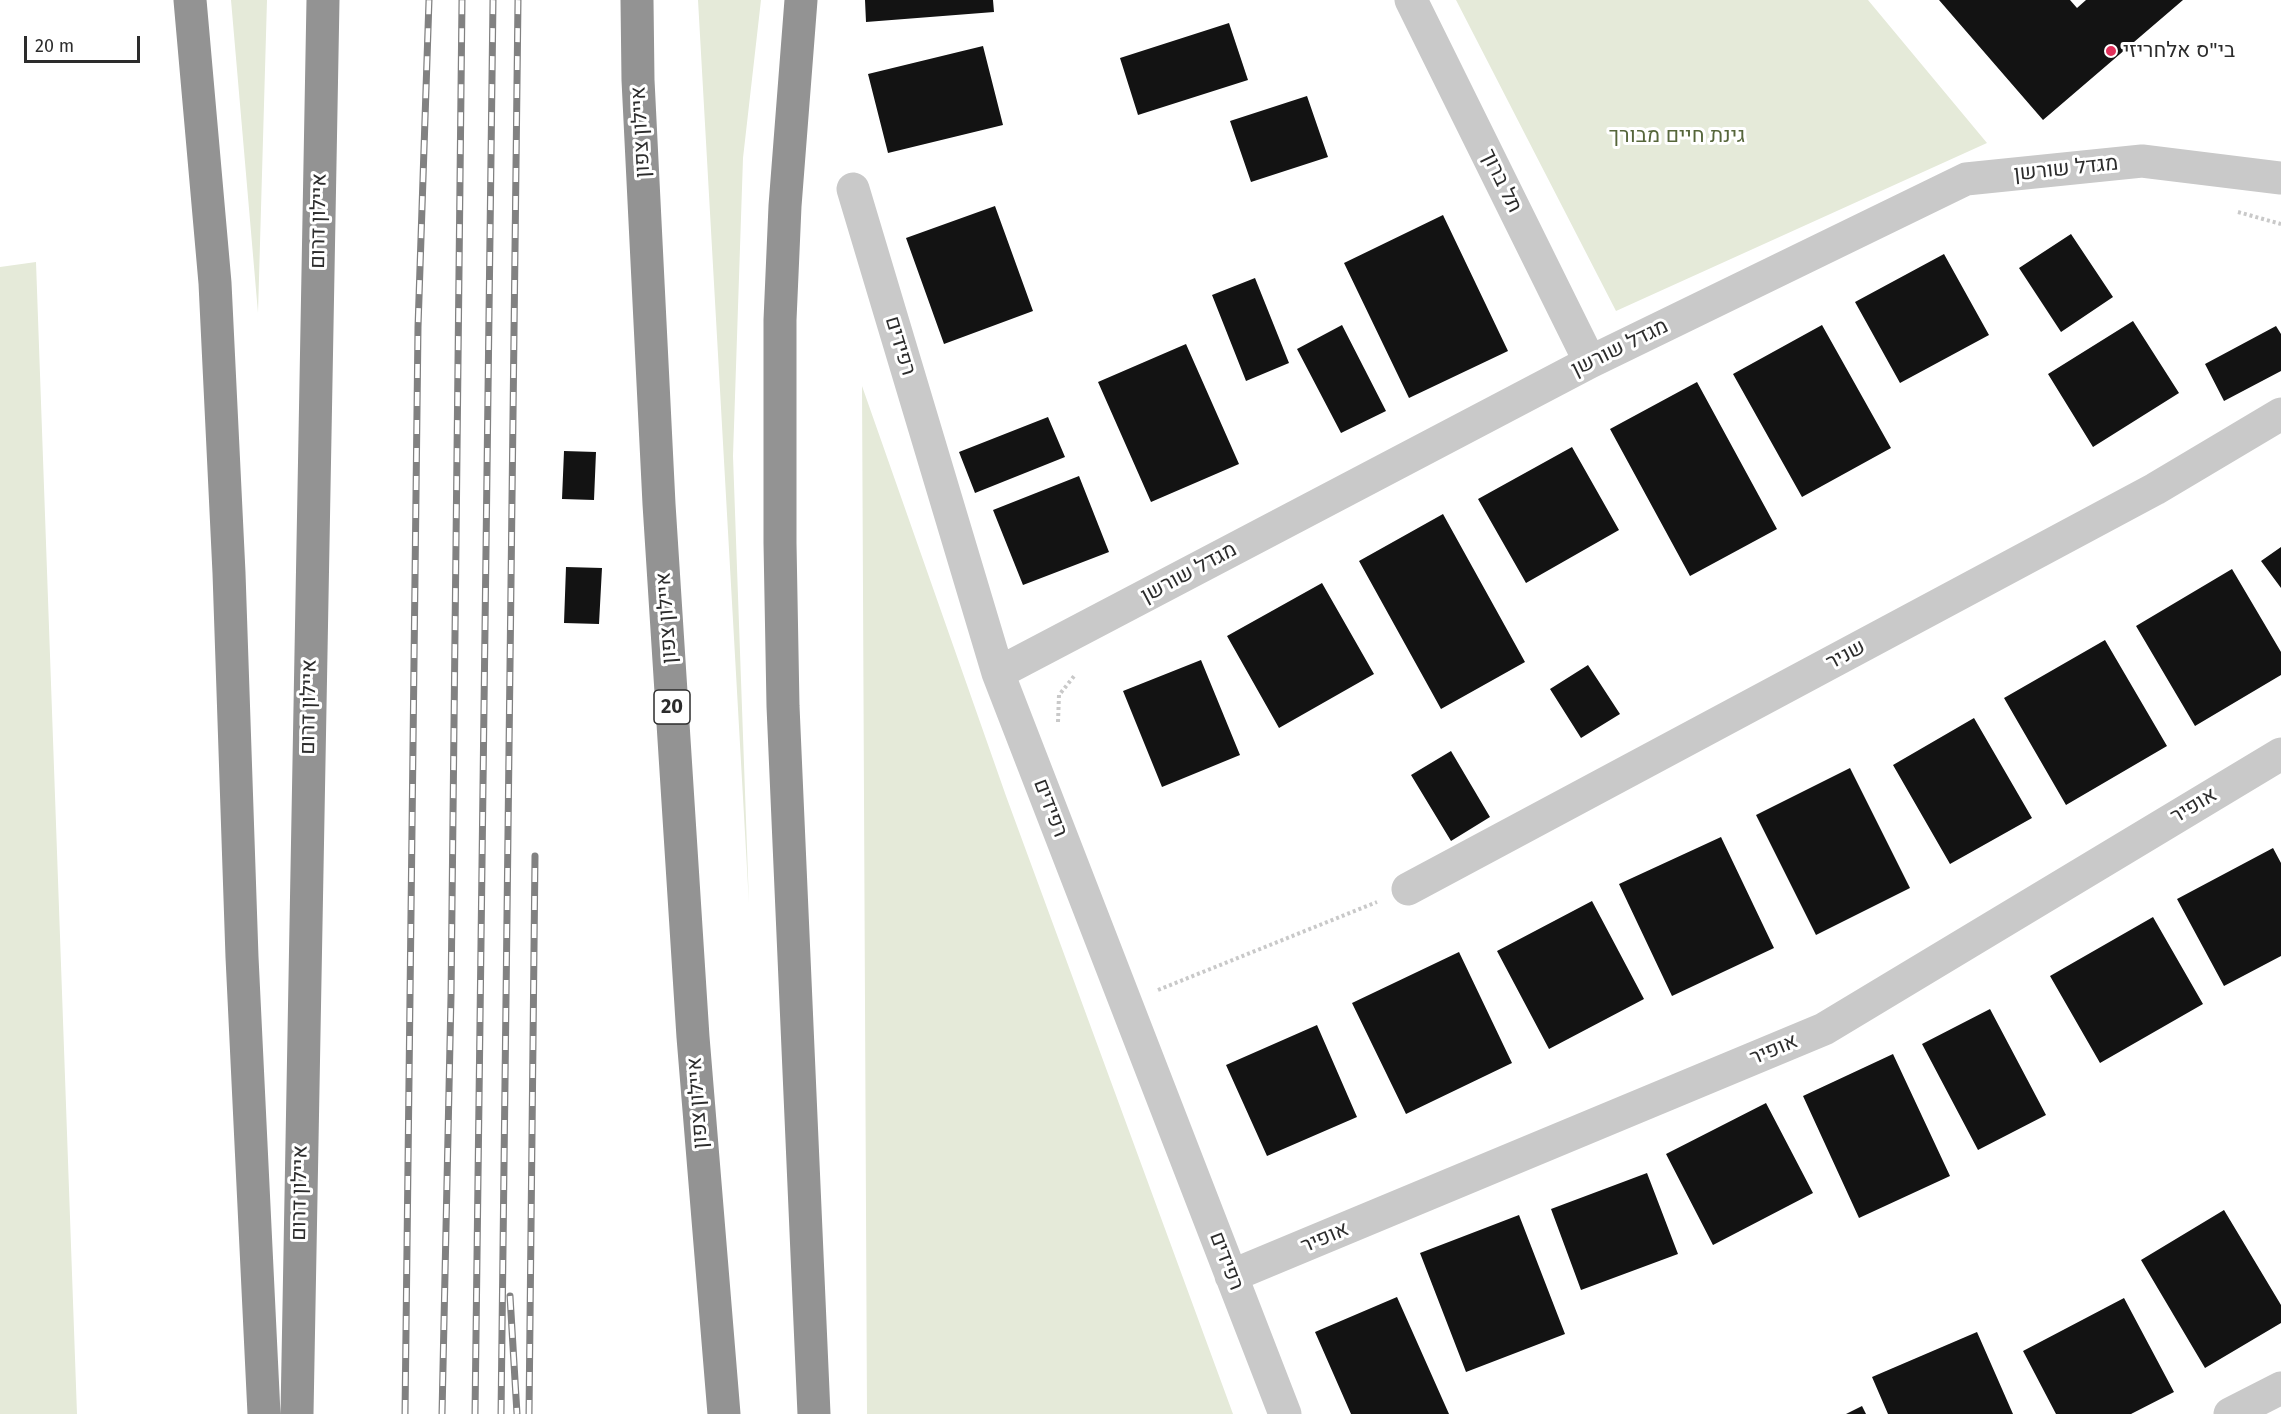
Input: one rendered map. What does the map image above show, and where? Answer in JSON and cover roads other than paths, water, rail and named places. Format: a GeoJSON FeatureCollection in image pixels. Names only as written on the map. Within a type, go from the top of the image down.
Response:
{"type":"FeatureCollection","features":[{"type":"Feature","properties":{"kind":"highway"},"geometry":{"type":"LineString","coordinates":[[190,0],[215,283],[229,585],[242,957],[264,1414]]}},
{"type":"Feature","properties":{"kind":"highway","name":"איילון דרום"},"geometry":{"type":"LineString","coordinates":[[297,1414],[323,0]]}},
{"type":"Feature","properties":{"kind":"highway","name":"איילון צפון"},"geometry":{"type":"LineString","coordinates":[[637,0],[638,91],[659,504],[693,1037],[724,1414]]}},
{"type":"Feature","properties":{"kind":"highway"},"geometry":{"type":"LineString","coordinates":[[801,0],[785,206],[781,308],[780,543],[783,718],[814,1414]]}},
{"type":"Feature","properties":{"kind":"street","name":"תל ברוך"},"geometry":{"type":"LineString","coordinates":[[1411,0],[1590,362]]}},
{"type":"Feature","properties":{"kind":"street","name":"מגדל שורשן"},"geometry":{"type":"LineString","coordinates":[[998,673],[1590,362],[1966,179],[2142,161],[2281,178]]}},
{"type":"Feature","properties":{"kind":"street","name":"רפידים"},"geometry":{"type":"LineString","coordinates":[[853,189],[998,673],[1285,1414]]}},
{"type":"Feature","properties":{"kind":"street","name":"שניר"},"geometry":{"type":"LineString","coordinates":[[1408,889],[2156,489],[2281,414]]}},
{"type":"Feature","properties":{"kind":"street","name":"אופיר"},"geometry":{"type":"LineString","coordinates":[[1231,1275],[1824,1029],[2281,754]]}},
{"type":"Feature","properties":{"kind":"street"},"geometry":{"type":"LineString","coordinates":[[2230,1414],[2281,1388]]}},
{"type":"Feature","properties":{"kind":"railway"},"geometry":{"type":"LineString","coordinates":[[405,1414],[418,327],[429,0]]}},
{"type":"Feature","properties":{"kind":"railway"},"geometry":{"type":"LineString","coordinates":[[442,1414],[451,996],[462,0]]}},
{"type":"Feature","properties":{"kind":"railway"},"geometry":{"type":"LineString","coordinates":[[475,1414],[493,0]]}},
{"type":"Feature","properties":{"kind":"railway"},"geometry":{"type":"LineString","coordinates":[[501,1414],[518,0]]}},
{"type":"Feature","properties":{"kind":"railway"},"geometry":{"type":"LineString","coordinates":[[529,1414],[535,856]]}},
{"type":"Feature","properties":{"kind":"railway"},"geometry":{"type":"LineString","coordinates":[[510,1296],[517,1414]]}},
{"type":"Feature","properties":{"kind":"place","name":"בי\"ס אלחריזי"},"geometry":{"type":"Point","coordinates":[2111,51]}},
{"type":"Feature","properties":{"kind":"park label","name":"גינת חיים מבורך"},"geometry":{"type":"Point","coordinates":[1677,136]}}]}
